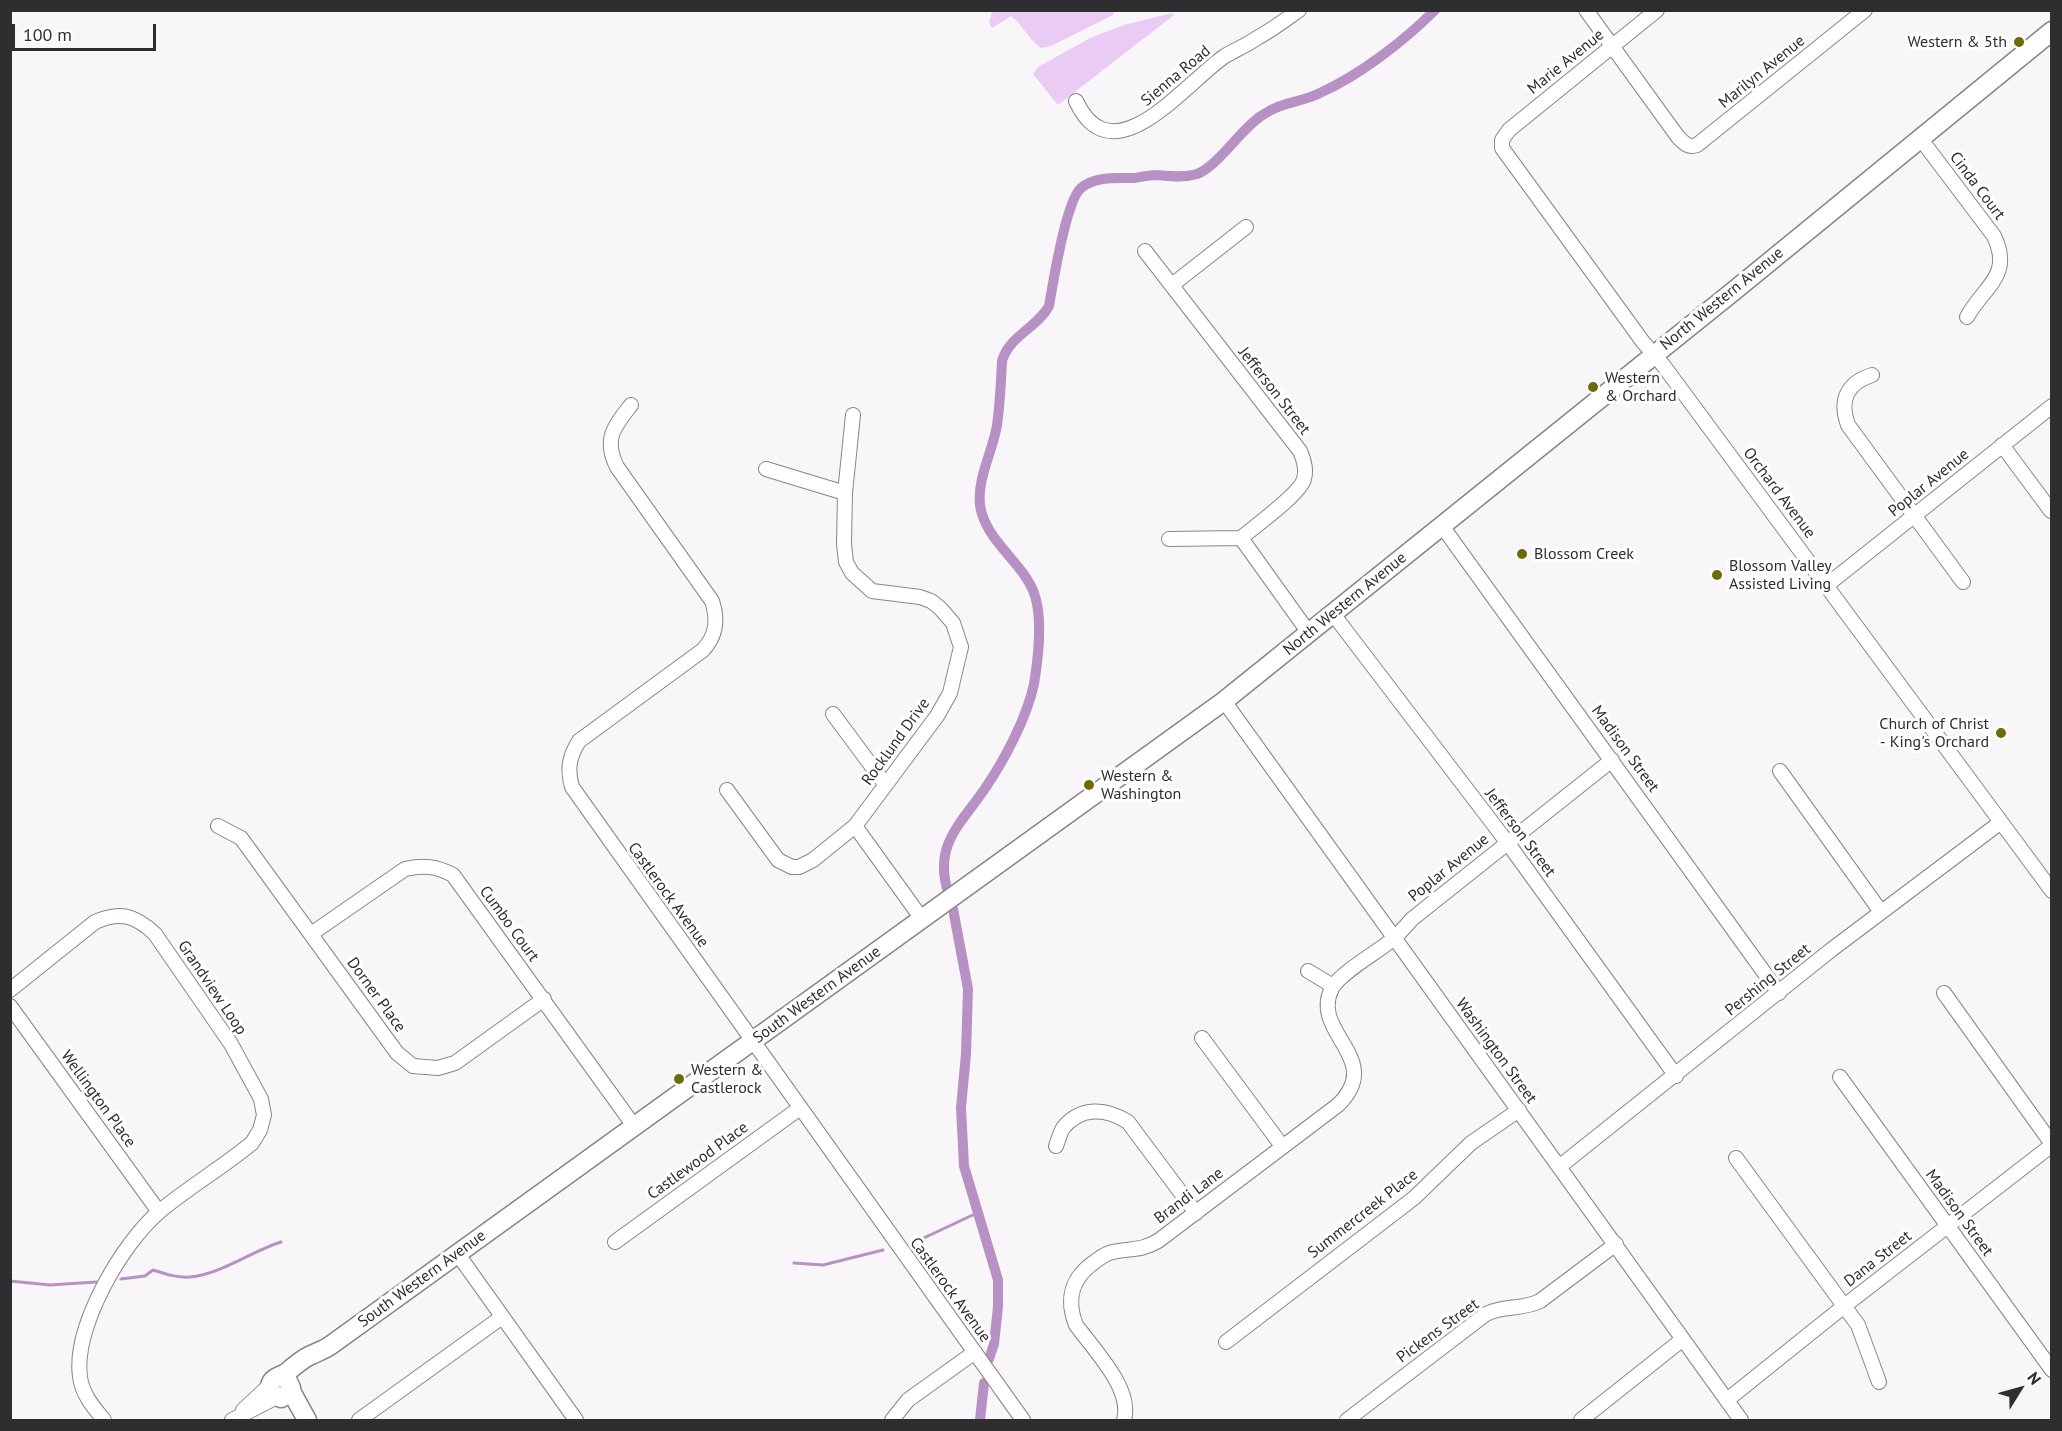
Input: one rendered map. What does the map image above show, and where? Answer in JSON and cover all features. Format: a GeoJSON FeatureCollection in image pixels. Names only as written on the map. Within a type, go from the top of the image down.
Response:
{"type":"FeatureCollection","features":[{"type":"Feature","properties":{"kind":"main road","name":"North Western Avenue"},"geometry":{"type":"LineString","coordinates":[[1224,701],[2052,31]]}},
{"type":"Feature","properties":{"kind":"main road","name":"South Western Avenue"},"geometry":{"type":"LineString","coordinates":[[282,1389],[310,1355],[322,1352],[1224,701]]}},
{"type":"Feature","properties":{"kind":"main road"},"geometry":{"type":"LineString","coordinates":[[282,1389],[302,1420]]}},
{"type":"Feature","properties":{"kind":"main road"},"geometry":{"type":"LineString","coordinates":[[282,1389],[307,1420]]}},
{"type":"Feature","properties":{"kind":"street","name":"Sienna Road"},"geometry":{"type":"LineString","coordinates":[[1076,101],[1083,115],[1101,129],[1114,132],[1130,129],[1154,116],[1225,56],[1258,38],[1299,10]]}},
{"type":"Feature","properties":{"kind":"street"},"geometry":{"type":"LineString","coordinates":[[1586,10],[1613,45]]}},
{"type":"Feature","properties":{"kind":"street","name":"Marie Avenue"},"geometry":{"type":"LineString","coordinates":[[1501,144],[1509,130],[1657,10]]}},
{"type":"Feature","properties":{"kind":"street","name":"Marilyn Avenue"},"geometry":{"type":"LineString","coordinates":[[1613,45],[1678,137],[1689,146],[1697,145],[1865,10]]}},
{"type":"Feature","properties":{"kind":"street","name":"Cinda Court"},"geometry":{"type":"LineString","coordinates":[[1920,138],[1994,236],[1998,245],[2001,261],[1997,278],[1974,303],[1967,317]]}},
{"type":"Feature","properties":{"kind":"street","name":"Orchard Avenue"},"geometry":{"type":"LineString","coordinates":[[1501,144],[1643,342],[1827,585],[2052,891]]}},
{"type":"Feature","properties":{"kind":"street"},"geometry":{"type":"LineString","coordinates":[[1172,285],[1246,227]]}},
{"type":"Feature","properties":{"kind":"street","name":"Jefferson Street"},"geometry":{"type":"LineString","coordinates":[[1145,251],[1300,451],[1303,459],[1305,470],[1301,488],[1241,538]]}},
{"type":"Feature","properties":{"kind":"street"},"geometry":{"type":"LineString","coordinates":[[1872,375],[1854,383],[1846,398],[1845,417],[1851,430],[1963,582]]}},
{"type":"Feature","properties":{"kind":"street","name":"Castlerock Avenue"},"geometry":{"type":"LineString","coordinates":[[630,405],[613,429],[610,438],[612,458],[616,467],[712,601],[715,611],[715,630],[703,650],[579,741],[568,764],[568,776],[572,788],[1023,1420]]}},
{"type":"Feature","properties":{"kind":"street","name":"Poplar Avenue"},"geometry":{"type":"LineString","coordinates":[[1827,585],[2052,406]]}},
{"type":"Feature","properties":{"kind":"street","name":"Rocklund Drive"},"geometry":{"type":"LineString","coordinates":[[727,790],[778,860],[792,867],[799,867],[813,860],[855,826],[937,716],[950,693],[961,647],[948,615],[931,601],[920,597],[872,591],[852,573],[846,562],[844,553],[845,493],[853,415]]}},
{"type":"Feature","properties":{"kind":"street"},"geometry":{"type":"LineString","coordinates":[[2002,445],[2051,511]]}},
{"type":"Feature","properties":{"kind":"street"},"geometry":{"type":"LineString","coordinates":[[766,469],[845,493]]}},
{"type":"Feature","properties":{"kind":"street","name":"Madison Street"},"geometry":{"type":"LineString","coordinates":[[1442,526],[1779,993]]}},
{"type":"Feature","properties":{"kind":"street"},"geometry":{"type":"LineString","coordinates":[[1169,539],[1241,538],[1309,633]]}},
{"type":"Feature","properties":{"kind":"street","name":"Jefferson Street"},"geometry":{"type":"LineString","coordinates":[[1333,614],[1507,842],[1676,1076]]}},
{"type":"Feature","properties":{"kind":"street","name":"Washington Street"},"geometry":{"type":"LineString","coordinates":[[1224,701],[1741,1420]]}},
{"type":"Feature","properties":{"kind":"street"},"geometry":{"type":"LineString","coordinates":[[833,714],[885,784]]}},
{"type":"Feature","properties":{"kind":"street","name":"Poplar Avenue"},"geometry":{"type":"LineString","coordinates":[[1394,939],[1412,919],[1612,760]]}},
{"type":"Feature","properties":{"kind":"street"},"geometry":{"type":"LineString","coordinates":[[1780,771],[1881,912]]}},
{"type":"Feature","properties":{"kind":"street","name":"Pershing Street"},"geometry":{"type":"LineString","coordinates":[[1559,1167],[1881,912],[2001,822]]}},
{"type":"Feature","properties":{"kind":"street","name":"Dorner Place"},"geometry":{"type":"LineString","coordinates":[[218,826],[241,838],[397,1053],[413,1066],[438,1068],[455,1063],[544,999]]}},
{"type":"Feature","properties":{"kind":"street"},"geometry":{"type":"LineString","coordinates":[[855,826],[922,919]]}},
{"type":"Feature","properties":{"kind":"street","name":"Cumbo Court"},"geometry":{"type":"LineString","coordinates":[[311,934],[405,869],[421,866],[438,867],[453,875],[634,1126]]}},
{"type":"Feature","properties":{"kind":"street","name":"Grandview Loop"},"geometry":{"type":"LineString","coordinates":[[10,990],[95,922],[120,915],[133,918],[145,924],[155,934],[231,1044],[261,1099],[264,1115],[260,1130],[252,1143],[159,1212],[141,1231],[100,1295],[83,1339],[79,1362],[84,1393],[104,1420]]}},
{"type":"Feature","properties":{"kind":"street"},"geometry":{"type":"LineString","coordinates":[[1308,971],[1333,986],[1394,939]]}},
{"type":"Feature","properties":{"kind":"street","name":"Brandi Lane"},"geometry":{"type":"LineString","coordinates":[[1124,1420],[1126,1408],[1120,1386],[1076,1325],[1073,1317],[1070,1299],[1074,1284],[1083,1271],[1108,1254],[1148,1247],[1196,1213],[1348,1095],[1352,1087],[1353,1063],[1331,1023],[1329,998],[1333,986]]}},
{"type":"Feature","properties":{"kind":"street"},"geometry":{"type":"LineString","coordinates":[[1944,993],[2052,1145]]}},
{"type":"Feature","properties":{"kind":"street","name":"Wellington Place"},"geometry":{"type":"LineString","coordinates":[[10,1006],[159,1212]]}},
{"type":"Feature","properties":{"kind":"street"},"geometry":{"type":"LineString","coordinates":[[1202,1038],[1282,1146]]}},
{"type":"Feature","properties":{"kind":"street","name":"Madison Street"},"geometry":{"type":"LineString","coordinates":[[1840,1077],[2052,1370]]}},
{"type":"Feature","properties":{"kind":"street","name":"Castlewood Place"},"geometry":{"type":"LineString","coordinates":[[615,1242],[800,1108]]}},
{"type":"Feature","properties":{"kind":"street","name":"Summercreek Place"},"geometry":{"type":"LineString","coordinates":[[1226,1342],[1414,1198],[1471,1143],[1519,1110]]}},
{"type":"Feature","properties":{"kind":"street"},"geometry":{"type":"LineString","coordinates":[[1056,1146],[1062,1129],[1078,1116],[1094,1111],[1106,1111],[1117,1115],[1128,1122],[1196,1213]]}},
{"type":"Feature","properties":{"kind":"street","name":"Dana Street"},"geometry":{"type":"LineString","coordinates":[[1727,1400],[1843,1306],[2052,1145]]}},
{"type":"Feature","properties":{"kind":"street"},"geometry":{"type":"LineString","coordinates":[[1736,1158],[1861,1331],[1878,1382]]}},
{"type":"Feature","properties":{"kind":"street","name":"Pickens Street"},"geometry":{"type":"LineString","coordinates":[[1347,1420],[1486,1314],[1498,1309],[1531,1305],[1540,1301],[1616,1244]]}},
{"type":"Feature","properties":{"kind":"street"},"geometry":{"type":"LineString","coordinates":[[457,1253],[576,1420]]}},
{"type":"Feature","properties":{"kind":"street"},"geometry":{"type":"LineString","coordinates":[[359,1420],[502,1317]]}},
{"type":"Feature","properties":{"kind":"street"},"geometry":{"type":"LineString","coordinates":[[1581,1420],[1683,1339]]}},
{"type":"Feature","properties":{"kind":"street"},"geometry":{"type":"LineString","coordinates":[[892,1420],[908,1400],[975,1352]]}},
{"type":"Feature","properties":{"kind":"street","name":"South Western Avenue"},"geometry":{"type":"LineString","coordinates":[[237,1417],[245,1407],[282,1389]]}},
{"type":"Feature","properties":{"kind":"shaded area"},"geometry":{"type":"Polygon","coordinates":[[[992,10],[1114,11],[1113,15],[1051,46],[1041,48],[1011,16],[992,28],[989,22],[992,10]]]}},
{"type":"Feature","properties":{"kind":"shaded area"},"geometry":{"type":"Polygon","coordinates":[[[1172,13],[1174,15],[1058,105],[1033,74],[1038,67],[1090,38],[1124,25],[1172,13]]]}},
{"type":"Feature","properties":{"kind":"waterway"},"geometry":{"type":"LineString","coordinates":[[948,892],[944,875],[947,847],[959,823],[986,787],[1008,751],[1021,724],[1034,684],[1039,626],[1037,603],[1028,582],[996,540],[983,518],[980,495],[983,475],[997,425],[1002,361],[1011,345],[1044,314],[1049,306],[1065,225],[1075,196],[1081,188],[1093,181],[1154,175],[1182,176],[1197,174],[1205,170],[1261,116],[1276,107],[1320,93],[1350,77],[1410,34],[1435,10]]}},
{"type":"Feature","properties":{"kind":"waterway"},"geometry":{"type":"LineString","coordinates":[[953,909],[968,989],[966,1054],[961,1108],[964,1166],[998,1280],[994,1344],[989,1359]]}},
{"type":"Feature","properties":{"kind":"waterway"},"geometry":{"type":"LineString","coordinates":[[911,1244],[977,1213]]}},
{"type":"Feature","properties":{"kind":"waterway"},"geometry":{"type":"LineString","coordinates":[[121,1279],[145,1276],[153,1270],[180,1277],[201,1275],[281,1242]]}},
{"type":"Feature","properties":{"kind":"waterway"},"geometry":{"type":"LineString","coordinates":[[794,1263],[823,1265],[883,1250]]}},
{"type":"Feature","properties":{"kind":"waterway"},"geometry":{"type":"LineString","coordinates":[[10,1281],[50,1285],[96,1282]]}},
{"type":"Feature","properties":{"kind":"waterway"},"geometry":{"type":"LineString","coordinates":[[980,1420],[984,1383]]}},
{"type":"Feature","properties":{"kind":"place","name":"Western & 5th"},"geometry":{"type":"Point","coordinates":[2019,42]}},
{"type":"Feature","properties":{"kind":"place","name":"Western & Orchard"},"geometry":{"type":"Point","coordinates":[1593,387]}},
{"type":"Feature","properties":{"kind":"place","name":"Blossom Creek"},"geometry":{"type":"Point","coordinates":[1522,554]}},
{"type":"Feature","properties":{"kind":"place","name":"Blossom Valley Assisted Living"},"geometry":{"type":"Point","coordinates":[1717,575]}},
{"type":"Feature","properties":{"kind":"place","name":"Church of Christ - King's Orchard"},"geometry":{"type":"Point","coordinates":[2001,733]}},
{"type":"Feature","properties":{"kind":"place","name":"Western & Washington"},"geometry":{"type":"Point","coordinates":[1089,785]}},
{"type":"Feature","properties":{"kind":"place","name":"Western & Castlerock"},"geometry":{"type":"Point","coordinates":[679,1079]}}]}
